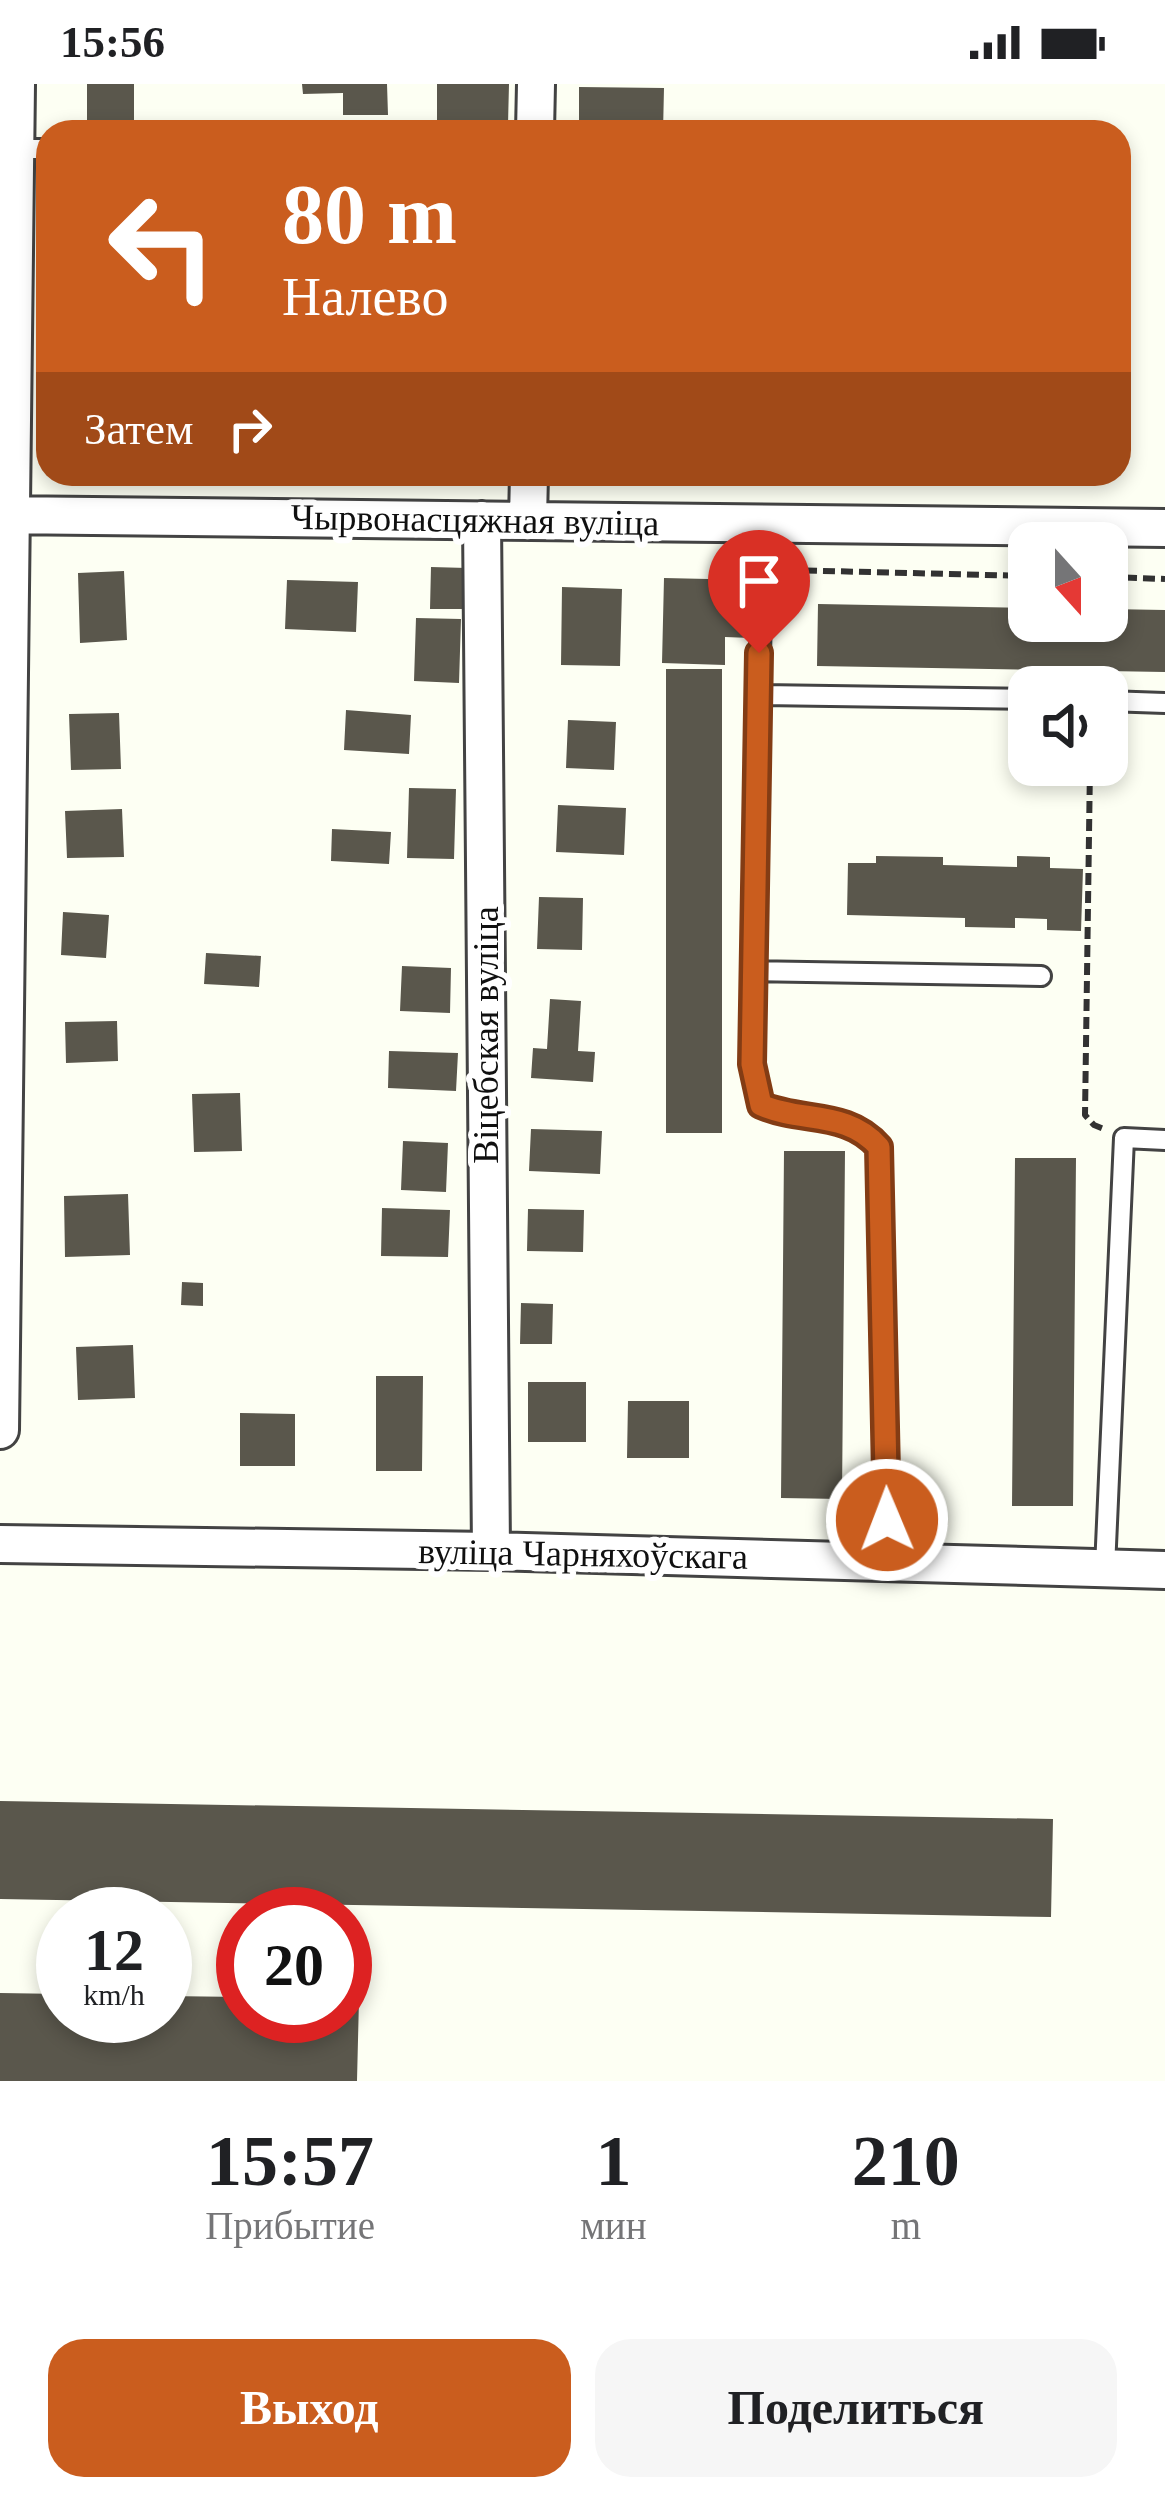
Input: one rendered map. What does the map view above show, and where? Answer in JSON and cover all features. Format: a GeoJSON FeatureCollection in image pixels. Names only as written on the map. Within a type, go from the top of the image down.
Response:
{"type":"FeatureCollection","features":[{"type":"Feature","properties":{"kind":"street"},"geometry":{"type":"LineString","coordinates":[[0,1430],[5,515],[32,149],[16,84]]}},
{"type":"Feature","properties":{"kind":"street"},"geometry":{"type":"LineString","coordinates":[[536,84],[536,120]]}},
{"type":"Feature","properties":{"kind":"street"},"geometry":{"type":"LineString","coordinates":[[528,520],[529,486]]}},
{"type":"Feature","properties":{"kind":"street","name":"Чырвонасцяжная вуліца"},"geometry":{"type":"LineString","coordinates":[[5,515],[1165,529]]}},
{"type":"Feature","properties":{"kind":"street","name":"Віцебская вуліца"},"geometry":{"type":"LineString","coordinates":[[482,520],[490,1551]]}},
{"type":"Feature","properties":{"kind":"street","name":"вуліца Чарняхоўскага"},"geometry":{"type":"LineString","coordinates":[[0,1544],[490,1551],[1165,1570]]}},
{"type":"Feature","properties":{"kind":"lane"},"geometry":{"type":"LineString","coordinates":[[763,523],[752,1064],[761,1105],[780,1113],[830,1118],[869,1135],[879,1147],[888,1562]]}},
{"type":"Feature","properties":{"kind":"lane"},"geometry":{"type":"LineString","coordinates":[[758,695],[1008,699]]}},
{"type":"Feature","properties":{"kind":"lane"},"geometry":{"type":"LineString","coordinates":[[1128,702],[1165,703]]}},
{"type":"Feature","properties":{"kind":"lane"},"geometry":{"type":"LineString","coordinates":[[752,971],[1040,976]]}},
{"type":"Feature","properties":{"kind":"lane"},"geometry":{"type":"LineString","coordinates":[[1105,1568],[1124,1138],[1165,1140]]}},
{"type":"Feature","properties":{"kind":"path"},"geometry":{"type":"LineString","coordinates":[[762,570],[1008,576]]}},
{"type":"Feature","properties":{"kind":"path"},"geometry":{"type":"LineString","coordinates":[[1128,578],[1165,579]]}},
{"type":"Feature","properties":{"kind":"path"},"geometry":{"type":"LineString","coordinates":[[1090,786],[1084,1115],[1094,1125],[1124,1138]]}},
{"type":"Feature","properties":{"kind":"building"},"geometry":{"type":"Polygon","coordinates":[[[87,84],[134,84],[134,120],[87,120],[87,84]]]}},
{"type":"Feature","properties":{"kind":"building"},"geometry":{"type":"Polygon","coordinates":[[[302,84],[387,84],[388,115],[343,115],[343,93],[303,94],[302,84]]]}},
{"type":"Feature","properties":{"kind":"building"},"geometry":{"type":"Polygon","coordinates":[[[437,84],[509,84],[508,120],[437,120],[437,84]]]}},
{"type":"Feature","properties":{"kind":"building"},"geometry":{"type":"Polygon","coordinates":[[[579,87],[664,88],[663,120],[579,120],[579,87]]]}},
{"type":"Feature","properties":{"kind":"building"},"geometry":{"type":"Polygon","coordinates":[[[431,567],[467,568],[466,609],[430,609],[431,567]]]}},
{"type":"Feature","properties":{"kind":"building"},"geometry":{"type":"Polygon","coordinates":[[[124,571],[127,640],[80,643],[78,573],[124,571]]]}},
{"type":"Feature","properties":{"kind":"building"},"geometry":{"type":"Polygon","coordinates":[[[664,578],[753,580],[751,638],[725,637],[725,665],[662,663],[664,578]]]}},
{"type":"Feature","properties":{"kind":"building"},"geometry":{"type":"Polygon","coordinates":[[[287,580],[358,582],[356,632],[285,629],[287,580]]]}},
{"type":"Feature","properties":{"kind":"building"},"geometry":{"type":"Polygon","coordinates":[[[562,587],[622,589],[620,666],[561,665],[562,587]]]}},
{"type":"Feature","properties":{"kind":"building"},"geometry":{"type":"Polygon","coordinates":[[[818,604],[1008,608],[1008,642],[1128,642],[1128,609],[1165,610],[1165,672],[1128,671],[1128,666],[817,666],[818,604]]]}},
{"type":"Feature","properties":{"kind":"building"},"geometry":{"type":"Polygon","coordinates":[[[416,618],[461,619],[459,683],[414,681],[416,618]]]}},
{"type":"Feature","properties":{"kind":"building"},"geometry":{"type":"Polygon","coordinates":[[[666,669],[722,669],[722,1133],[666,1133],[666,669]]]}},
{"type":"Feature","properties":{"kind":"building"},"geometry":{"type":"Polygon","coordinates":[[[346,710],[411,715],[409,754],[344,750],[346,710]]]}},
{"type":"Feature","properties":{"kind":"building"},"geometry":{"type":"Polygon","coordinates":[[[119,713],[121,769],[71,770],[69,714],[119,713]]]}},
{"type":"Feature","properties":{"kind":"building"},"geometry":{"type":"Polygon","coordinates":[[[568,720],[616,722],[614,770],[566,768],[568,720]]]}},
{"type":"Feature","properties":{"kind":"building"},"geometry":{"type":"Polygon","coordinates":[[[409,788],[456,789],[454,859],[407,858],[409,788]]]}},
{"type":"Feature","properties":{"kind":"building"},"geometry":{"type":"Polygon","coordinates":[[[558,805],[626,808],[624,855],[556,852],[558,805]]]}},
{"type":"Feature","properties":{"kind":"building"},"geometry":{"type":"Polygon","coordinates":[[[122,809],[124,857],[67,858],[65,811],[122,809]]]}},
{"type":"Feature","properties":{"kind":"building"},"geometry":{"type":"Polygon","coordinates":[[[332,829],[391,832],[389,864],[331,861],[332,829]]]}},
{"type":"Feature","properties":{"kind":"building"},"geometry":{"type":"Polygon","coordinates":[[[876,856],[943,857],[943,865],[1017,867],[1017,856],[1050,857],[1050,868],[1083,869],[1081,931],[1047,930],[1047,919],[1015,918],[1015,928],[965,927],[965,918],[847,915],[848,863],[876,863],[876,856]]]}},
{"type":"Feature","properties":{"kind":"building"},"geometry":{"type":"Polygon","coordinates":[[[539,897],[583,898],[582,950],[537,949],[539,897]]]}},
{"type":"Feature","properties":{"kind":"building"},"geometry":{"type":"Polygon","coordinates":[[[63,912],[109,915],[106,958],[61,955],[63,912]]]}},
{"type":"Feature","properties":{"kind":"building"},"geometry":{"type":"Polygon","coordinates":[[[206,953],[261,956],[259,987],[204,984],[206,953]]]}},
{"type":"Feature","properties":{"kind":"building"},"geometry":{"type":"Polygon","coordinates":[[[402,966],[451,968],[450,1013],[400,1011],[402,966]]]}},
{"type":"Feature","properties":{"kind":"building"},"geometry":{"type":"Polygon","coordinates":[[[550,999],[581,1001],[578,1051],[595,1052],[593,1082],[531,1078],[533,1048],[547,1049],[550,999]]]}},
{"type":"Feature","properties":{"kind":"building"},"geometry":{"type":"Polygon","coordinates":[[[117,1021],[118,1061],[66,1063],[65,1022],[117,1021]]]}},
{"type":"Feature","properties":{"kind":"building"},"geometry":{"type":"Polygon","coordinates":[[[389,1051],[458,1053],[456,1091],[388,1088],[389,1051]]]}},
{"type":"Feature","properties":{"kind":"building"},"geometry":{"type":"Polygon","coordinates":[[[240,1093],[242,1151],[194,1152],[192,1094],[240,1093]]]}},
{"type":"Feature","properties":{"kind":"building"},"geometry":{"type":"Polygon","coordinates":[[[531,1129],[602,1131],[600,1174],[529,1171],[531,1129]]]}},
{"type":"Feature","properties":{"kind":"building"},"geometry":{"type":"Polygon","coordinates":[[[403,1141],[448,1143],[446,1192],[401,1190],[403,1141]]]}},
{"type":"Feature","properties":{"kind":"building"},"geometry":{"type":"Polygon","coordinates":[[[784,1151],[845,1151],[842,1499],[781,1498],[784,1151]]]}},
{"type":"Feature","properties":{"kind":"building"},"geometry":{"type":"Polygon","coordinates":[[[1015,1158],[1076,1158],[1073,1506],[1012,1506],[1015,1158]]]}},
{"type":"Feature","properties":{"kind":"building"},"geometry":{"type":"Polygon","coordinates":[[[128,1194],[130,1255],[65,1257],[64,1196],[128,1194]]]}},
{"type":"Feature","properties":{"kind":"building"},"geometry":{"type":"Polygon","coordinates":[[[382,1208],[450,1210],[448,1257],[381,1256],[382,1208]]]}},
{"type":"Feature","properties":{"kind":"building"},"geometry":{"type":"Polygon","coordinates":[[[528,1209],[584,1210],[583,1252],[527,1251],[528,1209]]]}},
{"type":"Feature","properties":{"kind":"building"},"geometry":{"type":"Polygon","coordinates":[[[182,1282],[203,1283],[203,1306],[181,1305],[182,1282]]]}},
{"type":"Feature","properties":{"kind":"building"},"geometry":{"type":"Polygon","coordinates":[[[521,1303],[553,1304],[552,1344],[520,1344],[521,1303]]]}},
{"type":"Feature","properties":{"kind":"building"},"geometry":{"type":"Polygon","coordinates":[[[133,1345],[135,1398],[78,1400],[76,1347],[133,1345]]]}},
{"type":"Feature","properties":{"kind":"building"},"geometry":{"type":"Polygon","coordinates":[[[376,1376],[423,1376],[422,1471],[376,1471],[376,1376]]]}},
{"type":"Feature","properties":{"kind":"building"},"geometry":{"type":"Polygon","coordinates":[[[528,1382],[586,1382],[586,1442],[528,1442],[528,1382]]]}},
{"type":"Feature","properties":{"kind":"building"},"geometry":{"type":"Polygon","coordinates":[[[628,1401],[689,1401],[689,1458],[627,1458],[628,1401]]]}},
{"type":"Feature","properties":{"kind":"building"},"geometry":{"type":"Polygon","coordinates":[[[240,1413],[295,1414],[295,1466],[240,1466],[240,1413]]]}},
{"type":"Feature","properties":{"kind":"building"},"geometry":{"type":"Polygon","coordinates":[[[0,1801],[1053,1819],[1051,1917],[372,1905],[372,1887],[216,1887],[216,1903],[192,1902],[192,1887],[36,1887],[36,1900],[0,1899],[0,1801]]]}},
{"type":"Feature","properties":{"kind":"building"},"geometry":{"type":"Polygon","coordinates":[[[0,1993],[36,1994],[36,2043],[192,2043],[192,1996],[216,1997],[216,2043],[358,2043],[357,2081],[0,2081],[0,1993]]]}},
{"type":"Feature","properties":{"kind":"route"},"geometry":{"type":"LineString","coordinates":[[759,653],[752,1064],[761,1105],[780,1113],[830,1118],[869,1135],[879,1147],[887,1520]]}}]}
